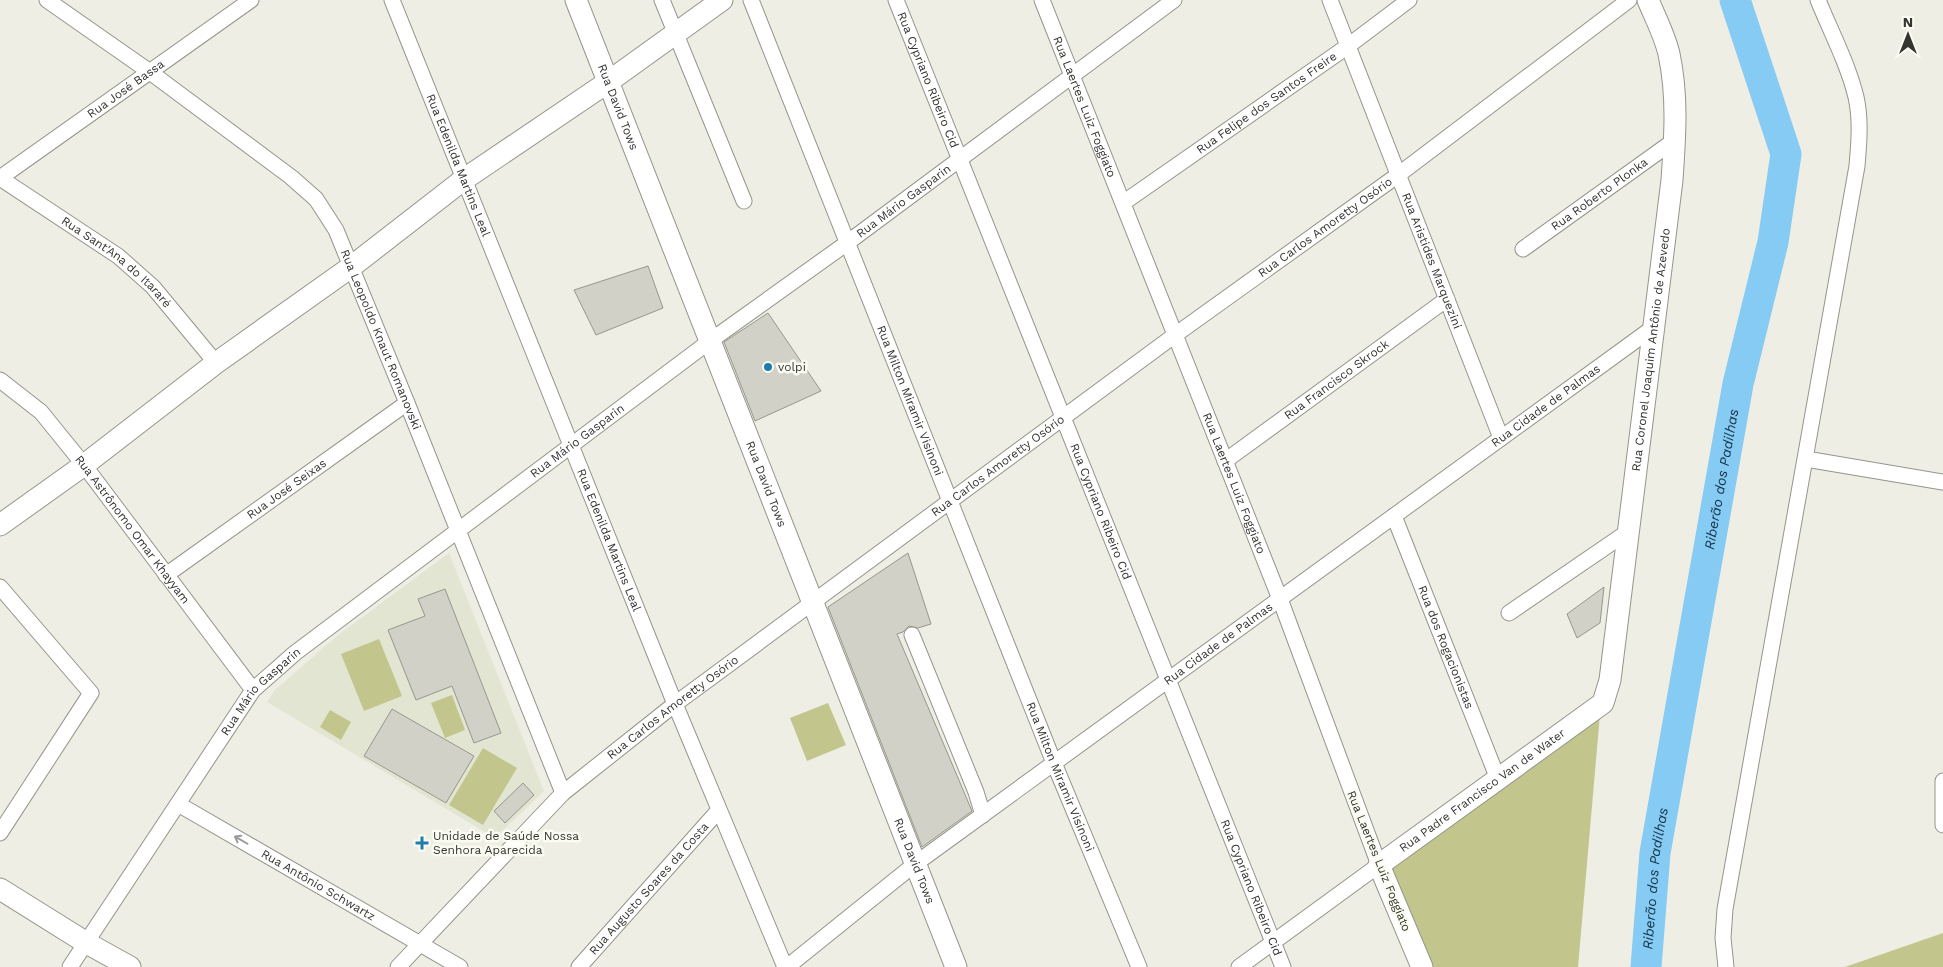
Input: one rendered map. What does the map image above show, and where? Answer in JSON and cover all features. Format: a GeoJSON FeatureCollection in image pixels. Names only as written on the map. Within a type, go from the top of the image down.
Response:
{"type":"FeatureCollection","features":[{"type":"Feature","properties":{"kind":"street","name":"Rua Leopoldo Knaut Romanovski"},"geometry":{"type":"LineString","coordinates":[[48,0],[150,72],[291,177],[316,199],[336,230],[563,793]]}},
{"type":"Feature","properties":{"kind":"street","name":"Rua José Bassa"},"geometry":{"type":"LineString","coordinates":[[0,178],[251,0]]}},
{"type":"Feature","properties":{"kind":"street","name":"Rua Edenilda Martins Leal"},"geometry":{"type":"LineString","coordinates":[[392,0],[675,704],[786,967]]}},
{"type":"Feature","properties":{"kind":"street","name":"Rua David Tows"},"geometry":{"type":"LineString","coordinates":[[576,0],[956,967]]}},
{"type":"Feature","properties":{"kind":"street"},"geometry":{"type":"LineString","coordinates":[[662,0],[744,202]]}},
{"type":"Feature","properties":{"kind":"street"},"geometry":{"type":"LineString","coordinates":[[0,525],[84,465],[216,363],[351,267],[463,180],[608,82],[722,0]]}},
{"type":"Feature","properties":{"kind":"street","name":"Rua Milton Miramir Visinoni"},"geometry":{"type":"LineString","coordinates":[[751,0],[1054,763],[1139,967]]}},
{"type":"Feature","properties":{"kind":"street","name":"Rua Cypriano Ribeiro Cid"},"geometry":{"type":"LineString","coordinates":[[896,0],[1284,967]]}},
{"type":"Feature","properties":{"kind":"street","name":"Rua Laertes Luiz Foggiato"},"geometry":{"type":"LineString","coordinates":[[1042,0],[1280,599],[1379,865],[1422,967]]}},
{"type":"Feature","properties":{"kind":"street","name":"Rua Mário Gasparin"},"geometry":{"type":"LineString","coordinates":[[70,967],[253,690],[295,653],[710,341],[960,161],[1174,0]]}},
{"type":"Feature","properties":{"kind":"street","name":"Rua Aristides Marquezini"},"geometry":{"type":"LineString","coordinates":[[1330,0],[1501,438]]}},
{"type":"Feature","properties":{"kind":"street","name":"Rua Felipe dos Santos Freire"},"geometry":{"type":"LineString","coordinates":[[1123,203],[1348,46],[1409,0]]}},
{"type":"Feature","properties":{"kind":"street","name":"Rua Carlos Amoretty Osório"},"geometry":{"type":"LineString","coordinates":[[398,967],[563,793],[675,704],[1175,336],[1398,175],[1629,0]]}},
{"type":"Feature","properties":{"kind":"street","name":"Rua Coronel Joaquim Antônio de Azevedo"},"geometry":{"type":"LineString","coordinates":[[1603,703],[1610,680],[1629,532],[1672,180],[1675,140],[1676,103],[1669,52],[1648,0]]}},
{"type":"Feature","properties":{"kind":"street"},"geometry":{"type":"LineString","coordinates":[[1726,967],[1723,938],[1725,908],[1858,166],[1859,123],[1856,98],[1818,0]]}},
{"type":"Feature","properties":{"kind":"street","name":"Rua Roberto Plonka"},"geometry":{"type":"LineString","coordinates":[[1523,249],[1675,140]]}},
{"type":"Feature","properties":{"kind":"street","name":"Rua Sant'Ana do Itararé"},"geometry":{"type":"LineString","coordinates":[[0,178],[118,256],[153,287],[216,363]]}},
{"type":"Feature","properties":{"kind":"street","name":"Rua Francisco Skrock"},"geometry":{"type":"LineString","coordinates":[[1225,461],[1447,299]]}},
{"type":"Feature","properties":{"kind":"street","name":"Rua Cidade de Palmas"},"geometry":{"type":"LineString","coordinates":[[786,967],[915,864],[1654,327]]}},
{"type":"Feature","properties":{"kind":"street","name":"Rua Astrônomo Omar Khayyam"},"geometry":{"type":"LineString","coordinates":[[0,380],[41,412],[84,465],[253,690]]}},
{"type":"Feature","properties":{"kind":"street","name":"Rua José Seixas"},"geometry":{"type":"LineString","coordinates":[[166,575],[407,404]]}},
{"type":"Feature","properties":{"kind":"street"},"geometry":{"type":"LineString","coordinates":[[1806,459],[1943,482]]}},
{"type":"Feature","properties":{"kind":"street","name":"Rua dos Rogacionistas"},"geometry":{"type":"LineString","coordinates":[[1394,516],[1498,779]]}},
{"type":"Feature","properties":{"kind":"street"},"geometry":{"type":"LineString","coordinates":[[1509,613],[1629,532]]}},
{"type":"Feature","properties":{"kind":"street"},"geometry":{"type":"LineString","coordinates":[[0,587],[91,693],[0,833]]}},
{"type":"Feature","properties":{"kind":"street"},"geometry":{"type":"LineString","coordinates":[[912,635],[976,792],[983,815]]}},
{"type":"Feature","properties":{"kind":"street","name":"Rua Padre Francisco Van de Water"},"geometry":{"type":"LineString","coordinates":[[1239,967],[1603,703]]}},
{"type":"Feature","properties":{"kind":"street"},"geometry":{"type":"LineString","coordinates":[[1943,781],[1943,825]]}},
{"type":"Feature","properties":{"kind":"street","name":"Rua Antônio Schwartz"},"geometry":{"type":"LineString","coordinates":[[178,804],[460,967]]}},
{"type":"Feature","properties":{"kind":"street","name":"Rua Augusto Soares da Costa"},"geometry":{"type":"LineString","coordinates":[[579,967],[719,810]]}},
{"type":"Feature","properties":{"kind":"street"},"geometry":{"type":"LineString","coordinates":[[0,888],[85,942],[130,967]]}},
{"type":"Feature","properties":{"kind":"shaded area"},"geometry":{"type":"Polygon","coordinates":[[[449,553],[544,791],[495,838],[267,702],[275,690],[337,636],[449,553]]]}},
{"type":"Feature","properties":{"kind":"green space"},"geometry":{"type":"Polygon","coordinates":[[[379,639],[402,696],[364,711],[341,654],[379,639]]]}},
{"type":"Feature","properties":{"kind":"green space"},"geometry":{"type":"Polygon","coordinates":[[[452,695],[465,730],[445,738],[431,703],[452,695]]]}},
{"type":"Feature","properties":{"kind":"green space"},"geometry":{"type":"Polygon","coordinates":[[[828,703],[846,745],[807,761],[790,718],[828,703]]]}},
{"type":"Feature","properties":{"kind":"green space"},"geometry":{"type":"Polygon","coordinates":[[[330,710],[351,722],[341,740],[320,727],[330,710]]]}},
{"type":"Feature","properties":{"kind":"green space"},"geometry":{"type":"Polygon","coordinates":[[[1600,714],[1578,967],[1425,967],[1384,871],[1600,714]]]}},
{"type":"Feature","properties":{"kind":"green space"},"geometry":{"type":"Polygon","coordinates":[[[483,748],[517,768],[483,825],[449,805],[483,748]]]}},
{"type":"Feature","properties":{"kind":"green space"},"geometry":{"type":"Polygon","coordinates":[[[1943,933],[1943,967],[1845,967],[1943,933]]]}},
{"type":"Feature","properties":{"kind":"building"},"geometry":{"type":"Polygon","coordinates":[[[648,266],[663,308],[596,335],[574,290],[648,266]]]}},
{"type":"Feature","properties":{"kind":"building","name":"volpi"},"geometry":{"type":"Polygon","coordinates":[[[768,313],[821,391],[755,421],[724,342],[768,313]]]}},
{"type":"Feature","properties":{"kind":"building"},"geometry":{"type":"Polygon","coordinates":[[[908,553],[931,624],[918,628],[909,626],[903,632],[897,634],[972,811],[922,847],[828,607],[908,553]]]}},
{"type":"Feature","properties":{"kind":"building"},"geometry":{"type":"Polygon","coordinates":[[[1604,587],[1600,623],[1577,638],[1567,614],[1604,587]]]}},
{"type":"Feature","properties":{"kind":"building"},"geometry":{"type":"Polygon","coordinates":[[[445,589],[501,733],[474,743],[452,686],[416,700],[388,630],[425,616],[418,599],[445,589]]]}},
{"type":"Feature","properties":{"kind":"building"},"geometry":{"type":"Polygon","coordinates":[[[392,709],[474,756],[446,803],[364,756],[392,709]]]}},
{"type":"Feature","properties":{"kind":"building"},"geometry":{"type":"Polygon","coordinates":[[[523,783],[534,795],[505,823],[494,811],[523,783]]]}},
{"type":"Feature","properties":{"kind":"waterway","name":"Riberão dos Padilhas"},"geometry":{"type":"LineString","coordinates":[[1646,967],[1655,853],[1738,384],[1773,242],[1786,154],[1735,0]]}},
{"type":"Feature","properties":{"kind":"place","name":"volpi"},"geometry":{"type":"Point","coordinates":[768,367]}},
{"type":"Feature","properties":{"kind":"place","name":"Unidade de Saúde Nossa Senhora Aparecida"},"geometry":{"type":"Point","coordinates":[422,843]}}]}
